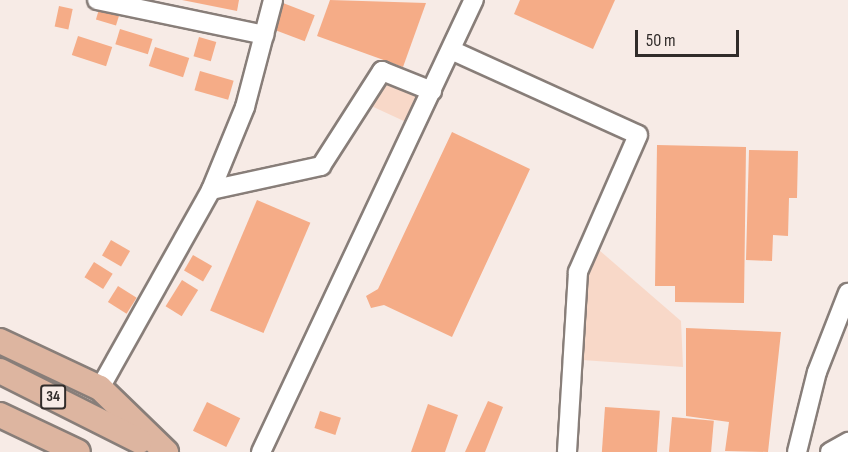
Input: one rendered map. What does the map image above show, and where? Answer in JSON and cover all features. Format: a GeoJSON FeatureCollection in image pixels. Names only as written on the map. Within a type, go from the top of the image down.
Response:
{"type":"FeatureCollection","features":[{"type":"Feature","properties":{"kind":"main road"},"geometry":{"type":"LineString","coordinates":[[0,341],[100,388],[166,452]]}},
{"type":"Feature","properties":{"kind":"main road","name":"34"},"geometry":{"type":"LineString","coordinates":[[0,371],[160,452]]}},
{"type":"Feature","properties":{"kind":"main road"},"geometry":{"type":"LineString","coordinates":[[0,415],[78,452]]}},
{"type":"Feature","properties":{"kind":"street"},"geometry":{"type":"LineString","coordinates":[[97,0],[264,35]]}},
{"type":"Feature","properties":{"kind":"street"},"geometry":{"type":"LineString","coordinates":[[100,388],[211,190],[245,107],[273,0]]}},
{"type":"Feature","properties":{"kind":"street"},"geometry":{"type":"LineString","coordinates":[[261,452],[474,0]]}},
{"type":"Feature","properties":{"kind":"street"},"geometry":{"type":"LineString","coordinates":[[451,50],[638,135],[578,272],[567,452]]}},
{"type":"Feature","properties":{"kind":"street"},"geometry":{"type":"LineString","coordinates":[[211,190],[321,166],[382,71],[432,91]]}},
{"type":"Feature","properties":{"kind":"street"},"geometry":{"type":"LineString","coordinates":[[801,451],[842,322],[848,293]]}},
{"type":"Feature","properties":{"kind":"street"},"geometry":{"type":"LineString","coordinates":[[830,452],[848,442]]}},
{"type":"Feature","properties":{"kind":"shaded area"},"geometry":{"type":"Polygon","coordinates":[[[392,77],[419,90],[406,122],[367,104],[378,82],[392,77]]]}},
{"type":"Feature","properties":{"kind":"shaded area"},"geometry":{"type":"Polygon","coordinates":[[[599,250],[681,321],[683,367],[582,360],[588,269],[599,250]]]}},
{"type":"Feature","properties":{"kind":"building"},"geometry":{"type":"Polygon","coordinates":[[[182,0],[239,0],[237,11],[182,0]]]}},
{"type":"Feature","properties":{"kind":"building"},"geometry":{"type":"Polygon","coordinates":[[[330,0],[426,3],[403,67],[317,36],[330,0]]]}},
{"type":"Feature","properties":{"kind":"building"},"geometry":{"type":"Polygon","coordinates":[[[520,0],[615,0],[593,49],[514,14],[520,0]]]}},
{"type":"Feature","properties":{"kind":"building"},"geometry":{"type":"Polygon","coordinates":[[[283,3],[315,15],[305,41],[273,29],[283,3]]]}},
{"type":"Feature","properties":{"kind":"building"},"geometry":{"type":"Polygon","coordinates":[[[59,6],[73,9],[68,29],[55,27],[59,6]]]}},
{"type":"Feature","properties":{"kind":"building"},"geometry":{"type":"Polygon","coordinates":[[[100,6],[120,12],[116,26],[96,19],[100,6]]]}},
{"type":"Feature","properties":{"kind":"building"},"geometry":{"type":"Polygon","coordinates":[[[120,29],[153,39],[148,54],[115,44],[120,29]]]}},
{"type":"Feature","properties":{"kind":"building"},"geometry":{"type":"Polygon","coordinates":[[[78,36],[112,47],[106,66],[72,55],[78,36]]]}},
{"type":"Feature","properties":{"kind":"building"},"geometry":{"type":"Polygon","coordinates":[[[199,37],[216,42],[211,61],[193,56],[199,37]]]}},
{"type":"Feature","properties":{"kind":"building"},"geometry":{"type":"Polygon","coordinates":[[[155,47],[189,58],[183,77],[149,66],[155,47]]]}},
{"type":"Feature","properties":{"kind":"building"},"geometry":{"type":"Polygon","coordinates":[[[200,71],[234,81],[228,100],[194,90],[200,71]]]}},
{"type":"Feature","properties":{"kind":"building"},"geometry":{"type":"Polygon","coordinates":[[[452,132],[530,169],[452,337],[384,305],[371,308],[366,296],[378,289],[452,132]]]}},
{"type":"Feature","properties":{"kind":"building"},"geometry":{"type":"Polygon","coordinates":[[[657,145],[746,147],[744,303],[675,302],[675,286],[655,286],[657,145]]]}},
{"type":"Feature","properties":{"kind":"building"},"geometry":{"type":"Polygon","coordinates":[[[749,150],[798,151],[797,198],[789,198],[788,236],[773,235],[772,261],[746,260],[749,150]]]}},
{"type":"Feature","properties":{"kind":"building"},"geometry":{"type":"Polygon","coordinates":[[[257,200],[310,223],[264,333],[210,310],[257,200]]]}},
{"type":"Feature","properties":{"kind":"building"},"geometry":{"type":"Polygon","coordinates":[[[111,240],[130,251],[121,267],[102,256],[111,240]]]}},
{"type":"Feature","properties":{"kind":"building"},"geometry":{"type":"Polygon","coordinates":[[[193,255],[212,266],[203,282],[184,271],[193,255]]]}},
{"type":"Feature","properties":{"kind":"building"},"geometry":{"type":"Polygon","coordinates":[[[94,262],[113,274],[103,289],[84,277],[94,262]]]}},
{"type":"Feature","properties":{"kind":"building"},"geometry":{"type":"Polygon","coordinates":[[[182,280],[198,290],[182,316],[166,306],[182,280]]]}},
{"type":"Feature","properties":{"kind":"building"},"geometry":{"type":"Polygon","coordinates":[[[118,286],[137,298],[127,314],[108,302],[118,286]]]}},
{"type":"Feature","properties":{"kind":"building"},"geometry":{"type":"Polygon","coordinates":[[[686,328],[781,332],[768,452],[725,451],[729,422],[686,416],[686,328]]]}},
{"type":"Feature","properties":{"kind":"building"},"geometry":{"type":"Polygon","coordinates":[[[488,401],[503,407],[485,452],[465,452],[488,401]]]}},
{"type":"Feature","properties":{"kind":"building"},"geometry":{"type":"Polygon","coordinates":[[[207,402],[240,418],[226,447],[193,431],[207,402]]]}},
{"type":"Feature","properties":{"kind":"building"},"geometry":{"type":"Polygon","coordinates":[[[428,404],[458,415],[445,452],[411,452],[428,404]]]}},
{"type":"Feature","properties":{"kind":"building"},"geometry":{"type":"Polygon","coordinates":[[[605,407],[660,411],[657,452],[602,452],[605,407]]]}},
{"type":"Feature","properties":{"kind":"building"},"geometry":{"type":"Polygon","coordinates":[[[320,411],[341,418],[335,435],[314,428],[320,411]]]}},
{"type":"Feature","properties":{"kind":"building"},"geometry":{"type":"Polygon","coordinates":[[[672,417],[714,421],[711,452],[669,452],[672,417]]]}}]}
